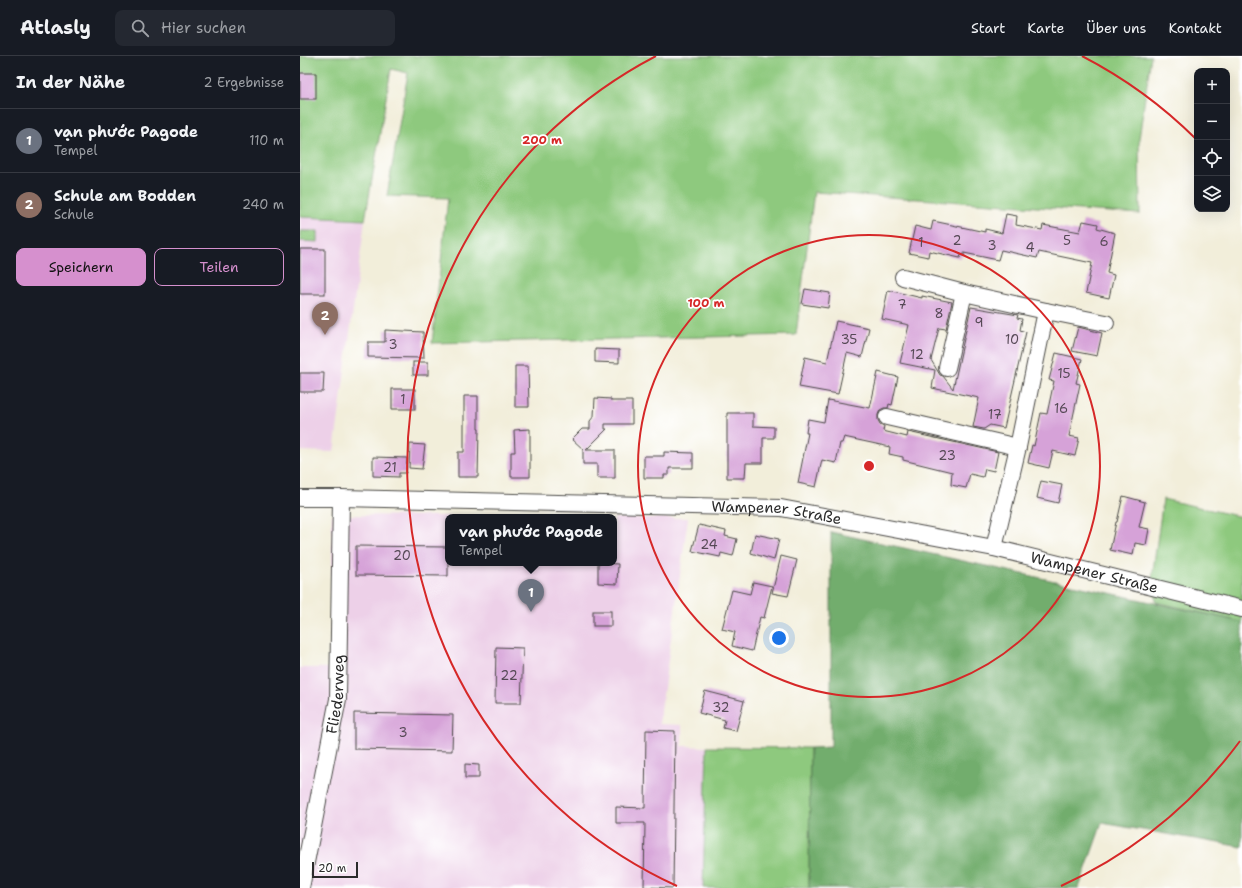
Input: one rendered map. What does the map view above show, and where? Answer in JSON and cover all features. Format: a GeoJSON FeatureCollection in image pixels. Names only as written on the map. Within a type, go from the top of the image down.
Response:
{"type":"FeatureCollection","features":[{"type":"Feature","properties":{"kind":"street"},"geometry":{"type":"LineString","coordinates":[[903,277],[964,293],[1106,323]]}},
{"type":"Feature","properties":{"kind":"street"},"geometry":{"type":"LineString","coordinates":[[947,368],[964,293]]}},
{"type":"Feature","properties":{"kind":"street"},"geometry":{"type":"LineString","coordinates":[[994,548],[1018,447],[1046,311]]}},
{"type":"Feature","properties":{"kind":"street"},"geometry":{"type":"LineString","coordinates":[[887,417],[1018,447]]}},
{"type":"Feature","properties":{"kind":"street","name":"Wampener Straße"},"geometry":{"type":"LineString","coordinates":[[300,498],[781,508],[994,548],[1242,609]]}},
{"type":"Feature","properties":{"kind":"street","name":"Fliederweg"},"geometry":{"type":"LineString","coordinates":[[301,888],[338,699],[341,498]]}},
{"type":"Feature","properties":{"kind":"shaded area"},"geometry":{"type":"Polygon","coordinates":[[[300,217],[365,220],[334,452],[300,451],[300,217]]]}},
{"type":"Feature","properties":{"kind":"shaded area"},"geometry":{"type":"Polygon","coordinates":[[[332,515],[445,516],[445,566],[617,566],[617,518],[688,518],[659,724],[682,725],[682,746],[707,747],[703,888],[300,888],[300,668],[332,668],[332,515]]]}},
{"type":"Feature","properties":{"kind":"green space"},"geometry":{"type":"Polygon","coordinates":[[[300,56],[1151,56],[1139,139],[1140,214],[814,192],[796,335],[432,343],[448,198],[387,196],[408,73],[391,69],[365,220],[300,217],[300,56]]]}},
{"type":"Feature","properties":{"kind":"green space"},"geometry":{"type":"Polygon","coordinates":[[[300,231],[318,231],[318,242],[300,241],[300,231]]]}},
{"type":"Feature","properties":{"kind":"green space"},"geometry":{"type":"Polygon","coordinates":[[[1163,499],[1242,517],[1242,622],[1156,602],[1152,578],[1163,499]]]}},
{"type":"Feature","properties":{"kind":"green space"},"geometry":{"type":"Polygon","coordinates":[[[831,532],[1242,622],[1242,847],[1102,823],[1079,888],[809,888],[810,748],[831,747],[831,532]]]}},
{"type":"Feature","properties":{"kind":"green space"},"geometry":{"type":"Polygon","coordinates":[[[707,747],[810,748],[809,888],[703,888],[707,747]]]}},
{"type":"Feature","properties":{"kind":"building"},"geometry":{"type":"Polygon","coordinates":[[[300,73],[316,73],[316,99],[300,99],[300,73]]]}},
{"type":"Feature","properties":{"kind":"building"},"geometry":{"type":"Polygon","coordinates":[[[1006,214],[1017,216],[1016,225],[1042,230],[1043,225],[1080,232],[1083,221],[1098,224],[1097,228],[1115,233],[1107,273],[1114,275],[1109,298],[1086,293],[1092,263],[1039,252],[1037,258],[1001,250],[998,260],[964,253],[964,256],[961,255],[960,258],[929,251],[928,257],[909,253],[915,226],[931,230],[933,221],[985,232],[985,229],[1002,233],[1006,214]]]}},
{"type":"Feature","properties":{"kind":"building"},"geometry":{"type":"Polygon","coordinates":[[[300,249],[325,249],[325,294],[300,294],[300,249]]]}},
{"type":"Feature","properties":{"kind":"building"},"geometry":{"type":"Polygon","coordinates":[[[805,289],[830,293],[828,308],[802,304],[805,289]]]}},
{"type":"Feature","properties":{"kind":"building"},"geometry":{"type":"Polygon","coordinates":[[[888,290],[922,298],[922,296],[952,302],[946,329],[939,328],[931,360],[940,375],[943,376],[953,389],[971,307],[1018,315],[1017,318],[1022,319],[1020,330],[1026,332],[1004,428],[990,425],[984,429],[973,427],[979,398],[932,388],[935,370],[900,363],[909,325],[882,319],[888,290]]]}},
{"type":"Feature","properties":{"kind":"building"},"geometry":{"type":"Polygon","coordinates":[[[836,321],[869,328],[862,357],[847,353],[838,394],[799,387],[805,357],[827,362],[836,321]]]}},
{"type":"Feature","properties":{"kind":"building"},"geometry":{"type":"Polygon","coordinates":[[[1078,327],[1102,333],[1097,356],[1072,351],[1078,327]]]}},
{"type":"Feature","properties":{"kind":"building"},"geometry":{"type":"Polygon","coordinates":[[[385,330],[423,332],[424,358],[368,357],[368,342],[385,342],[385,330]]]}},
{"type":"Feature","properties":{"kind":"building"},"geometry":{"type":"Polygon","coordinates":[[[595,349],[619,350],[619,363],[595,362],[595,349]]]}},
{"type":"Feature","properties":{"kind":"building"},"geometry":{"type":"Polygon","coordinates":[[[1056,353],[1082,359],[1076,383],[1080,384],[1069,436],[1079,438],[1075,456],[1053,451],[1049,468],[1028,463],[1032,445],[1034,446],[1041,413],[1047,414],[1054,381],[1049,380],[1056,353]]]}},
{"type":"Feature","properties":{"kind":"building"},"geometry":{"type":"Polygon","coordinates":[[[413,362],[428,362],[428,375],[413,375],[413,362]]]}},
{"type":"Feature","properties":{"kind":"building"},"geometry":{"type":"Polygon","coordinates":[[[515,366],[528,366],[529,407],[515,407],[515,366]]]}},
{"type":"Feature","properties":{"kind":"building"},"geometry":{"type":"Polygon","coordinates":[[[878,372],[898,377],[892,405],[889,404],[888,408],[880,410],[878,415],[880,424],[884,426],[883,431],[907,437],[908,432],[998,452],[994,471],[985,469],[983,477],[970,474],[966,488],[951,485],[952,472],[903,460],[903,457],[889,454],[890,447],[844,437],[842,443],[840,443],[836,463],[822,460],[816,487],[798,483],[808,433],[806,433],[808,419],[824,422],[828,400],[870,408],[878,372]]]}},
{"type":"Feature","properties":{"kind":"building"},"geometry":{"type":"Polygon","coordinates":[[[300,373],[324,373],[323,392],[300,392],[300,373]]]}},
{"type":"Feature","properties":{"kind":"building"},"geometry":{"type":"Polygon","coordinates":[[[392,389],[415,389],[415,409],[392,409],[392,389]]]}},
{"type":"Feature","properties":{"kind":"building"},"geometry":{"type":"Polygon","coordinates":[[[464,396],[478,396],[478,477],[458,477],[458,452],[464,452],[464,396]]]}},
{"type":"Feature","properties":{"kind":"building"},"geometry":{"type":"Polygon","coordinates":[[[595,398],[611,399],[611,401],[632,401],[632,424],[605,424],[605,429],[607,429],[586,450],[615,450],[615,478],[597,478],[597,464],[583,464],[584,450],[572,439],[582,429],[590,429],[590,421],[594,416],[595,398]]]}},
{"type":"Feature","properties":{"kind":"building"},"geometry":{"type":"Polygon","coordinates":[[[727,413],[753,413],[753,426],[774,427],[774,438],[763,438],[763,463],[746,463],[745,478],[727,478],[727,413]]]}},
{"type":"Feature","properties":{"kind":"building"},"geometry":{"type":"Polygon","coordinates":[[[530,429],[530,477],[511,477],[511,452],[515,452],[514,430],[530,429]]]}},
{"type":"Feature","properties":{"kind":"building"},"geometry":{"type":"Polygon","coordinates":[[[410,444],[425,445],[422,469],[409,468],[410,444]]]}},
{"type":"Feature","properties":{"kind":"building"},"geometry":{"type":"Polygon","coordinates":[[[664,452],[693,453],[693,468],[669,468],[669,475],[664,475],[664,478],[644,478],[644,456],[664,456],[664,452]]]}},
{"type":"Feature","properties":{"kind":"building"},"geometry":{"type":"Polygon","coordinates":[[[373,457],[407,458],[406,473],[399,473],[399,477],[373,476],[373,457]]]}},
{"type":"Feature","properties":{"kind":"building"},"geometry":{"type":"Polygon","coordinates":[[[1041,481],[1062,485],[1058,503],[1037,498],[1041,481]]]}},
{"type":"Feature","properties":{"kind":"building"},"geometry":{"type":"Polygon","coordinates":[[[1123,496],[1145,502],[1139,527],[1149,529],[1146,545],[1135,543],[1133,555],[1110,550],[1123,496]]]}},
{"type":"Feature","properties":{"kind":"building"},"geometry":{"type":"Polygon","coordinates":[[[699,525],[726,531],[725,536],[737,539],[733,556],[721,553],[720,557],[692,551],[699,525]]]}},
{"type":"Feature","properties":{"kind":"building"},"geometry":{"type":"Polygon","coordinates":[[[755,534],[779,539],[774,560],[751,553],[755,534]]]}},
{"type":"Feature","properties":{"kind":"building"},"geometry":{"type":"Polygon","coordinates":[[[356,546],[445,547],[445,566],[448,566],[448,576],[356,575],[356,546]]]}},
{"type":"Feature","properties":{"kind":"building"},"geometry":{"type":"Polygon","coordinates":[[[781,556],[797,560],[788,596],[772,593],[781,556]]]}},
{"type":"Feature","properties":{"kind":"building"},"geometry":{"type":"Polygon","coordinates":[[[618,564],[617,584],[598,583],[598,566],[617,566],[618,564]]]}},
{"type":"Feature","properties":{"kind":"building"},"geometry":{"type":"Polygon","coordinates":[[[753,582],[772,586],[764,618],[760,617],[752,651],[732,646],[735,632],[722,629],[732,590],[750,594],[753,582]]]}},
{"type":"Feature","properties":{"kind":"building"},"geometry":{"type":"Polygon","coordinates":[[[593,611],[611,611],[611,626],[593,626],[593,611]]]}},
{"type":"Feature","properties":{"kind":"building"},"geometry":{"type":"Polygon","coordinates":[[[496,647],[523,648],[521,703],[495,703],[496,647]]]}},
{"type":"Feature","properties":{"kind":"building"},"geometry":{"type":"Polygon","coordinates":[[[705,691],[744,701],[736,731],[723,728],[725,720],[699,713],[705,691]]]}},
{"type":"Feature","properties":{"kind":"building"},"geometry":{"type":"Polygon","coordinates":[[[354,713],[453,715],[452,751],[354,749],[354,713]]]}},
{"type":"Feature","properties":{"kind":"building"},"geometry":{"type":"Polygon","coordinates":[[[646,730],[675,731],[673,888],[644,887],[645,823],[616,823],[616,807],[645,808],[646,730]]]}},
{"type":"Feature","properties":{"kind":"building"},"geometry":{"type":"Polygon","coordinates":[[[465,764],[479,765],[479,778],[465,778],[465,764]]]}},
{"type":"Feature","properties":{"kind":"place","name":"Schule am Bodden"},"geometry":{"type":"Point","coordinates":[325,335]}},
{"type":"Feature","properties":{"kind":"place","name":"vạn phước Pagode"},"geometry":{"type":"Point","coordinates":[531,612]}}]}
